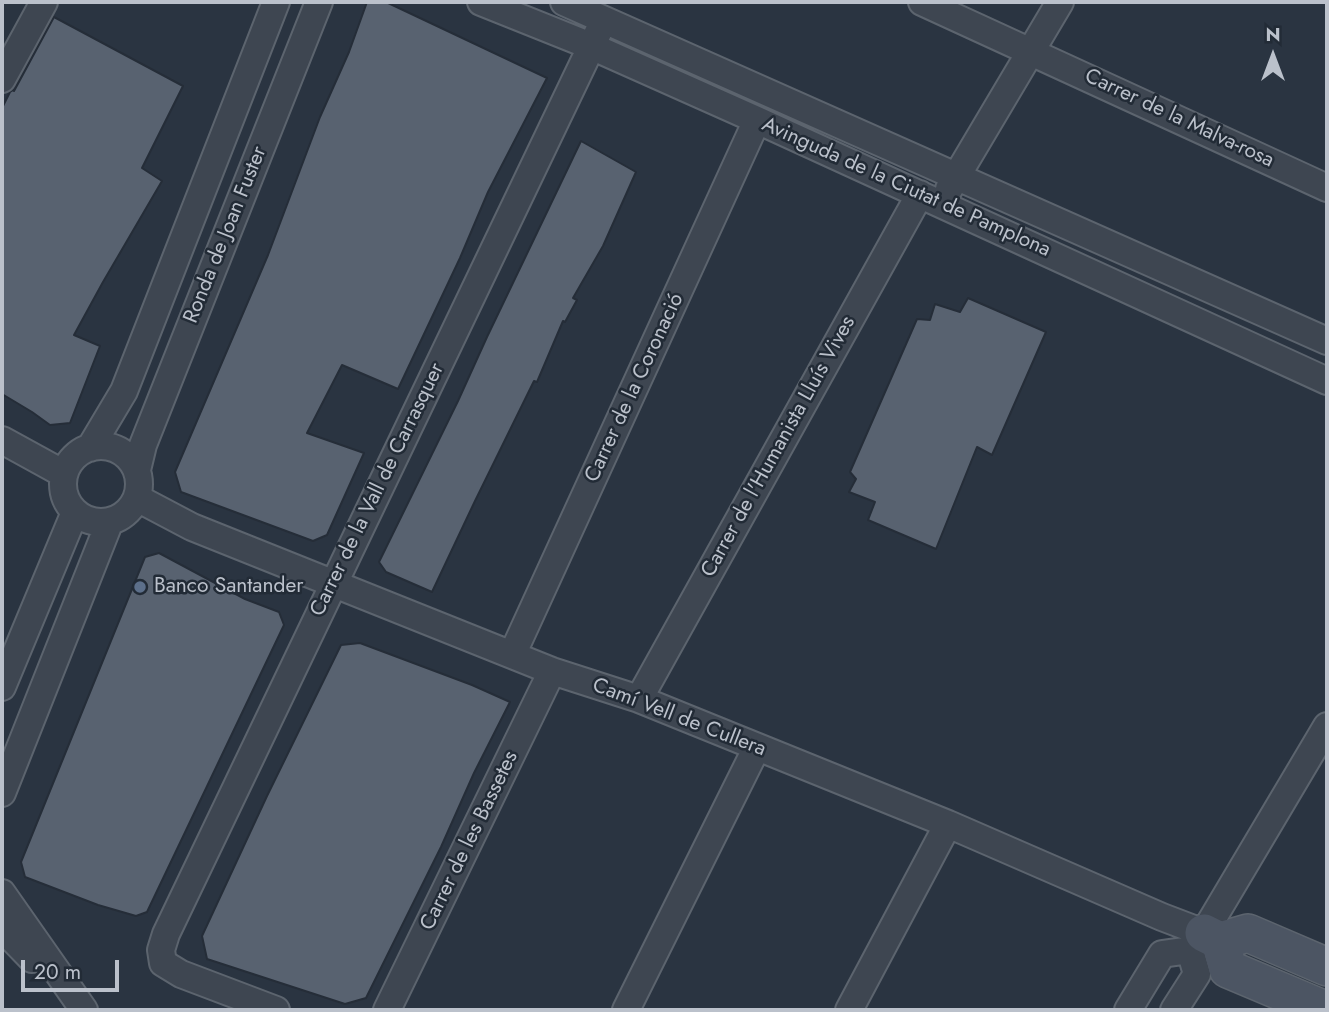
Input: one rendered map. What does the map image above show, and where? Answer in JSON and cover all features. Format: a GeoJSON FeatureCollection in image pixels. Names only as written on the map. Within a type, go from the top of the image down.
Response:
{"type":"FeatureCollection","features":[{"type":"Feature","properties":{"kind":"street"},"geometry":{"type":"LineString","coordinates":[[2,79],[44,2]]}},
{"type":"Feature","properties":{"kind":"street","name":"Ronda de Joan Fuster"},"geometry":{"type":"LineString","coordinates":[[90,448],[124,391],[276,2]]}},
{"type":"Feature","properties":{"kind":"street","name":"Ronda de Joan Fuster"},"geometry":{"type":"LineString","coordinates":[[137,470],[143,445],[319,2]]}},
{"type":"Feature","properties":{"kind":"street","name":"Avinguda de la Ciutat de Pamplona"},"geometry":{"type":"LineString","coordinates":[[481,2],[591,46],[757,120],[1327,381]]}},
{"type":"Feature","properties":{"kind":"street","name":"Avinguda de la Ciutat de Pamplona"},"geometry":{"type":"LineString","coordinates":[[564,2],[1327,341]]}},
{"type":"Feature","properties":{"kind":"street","name":"Carrer de la Malva-rosa"},"geometry":{"type":"LineString","coordinates":[[922,2],[1327,188]]}},
{"type":"Feature","properties":{"kind":"street","name":"Carrer de l'Humanista Lluís Vives"},"geometry":{"type":"LineString","coordinates":[[639,699],[930,198],[956,176],[1060,2]]}},
{"type":"Feature","properties":{"kind":"street","name":"Carrer de la Vall de Carrasquer"},"geometry":{"type":"LineString","coordinates":[[276,1010],[181,974],[163,963],[161,950],[166,934],[604,20]]}},
{"type":"Feature","properties":{"kind":"street","name":"Carrer de la Coronació"},"geometry":{"type":"LineString","coordinates":[[512,655],[757,120]]}},
{"type":"Feature","properties":{"kind":"street"},"geometry":{"type":"LineString","coordinates":[[2,440],[64,474]]}},
{"type":"Feature","properties":{"kind":"street"},"geometry":{"type":"LineString","coordinates":[[110,447],[121,452],[137,470],[140,485],[137,498],[130,509],[119,518],[105,523],[88,520],[75,512],[64,495],[64,474],[74,458],[90,448],[110,447]]}},
{"type":"Feature","properties":{"kind":"street","name":"Camí Vell de Cullera"},"geometry":{"type":"LineString","coordinates":[[137,498],[191,527],[552,671],[639,699],[948,824],[1162,917],[1205,941]]}},
{"type":"Feature","properties":{"kind":"street"},"geometry":{"type":"LineString","coordinates":[[2,687],[75,512]]}},
{"type":"Feature","properties":{"kind":"street"},"geometry":{"type":"LineString","coordinates":[[2,793],[110,521]]}},
{"type":"Feature","properties":{"kind":"street","name":"Carrer de les Bassetes"},"geometry":{"type":"LineString","coordinates":[[387,1010],[552,671]]}},
{"type":"Feature","properties":{"kind":"street"},"geometry":{"type":"LineString","coordinates":[[1174,1010],[1197,974],[1205,941],[1327,726]]}},
{"type":"Feature","properties":{"kind":"street"},"geometry":{"type":"LineString","coordinates":[[626,1010],[757,747]]}},
{"type":"Feature","properties":{"kind":"street"},"geometry":{"type":"LineString","coordinates":[[849,1010],[948,824]]}},
{"type":"Feature","properties":{"kind":"street"},"geometry":{"type":"LineString","coordinates":[[2,893],[83,1010]]}},
{"type":"Feature","properties":{"kind":"street"},"geometry":{"type":"LineString","coordinates":[[2,928],[83,1010]]}},
{"type":"Feature","properties":{"kind":"street"},"geometry":{"type":"LineString","coordinates":[[1128,1010],[1162,954],[1205,941],[1248,933],[1327,967]]}},
{"type":"Feature","properties":{"kind":"street"},"geometry":{"type":"LineString","coordinates":[[1205,941],[1228,969],[1325,1010]]}},
{"type":"Feature","properties":{"kind":"building"},"geometry":{"type":"Polygon","coordinates":[[[367,2],[386,2],[547,78],[488,192],[398,389],[342,365],[307,433],[364,453],[327,535],[313,541],[181,492],[175,472],[268,255],[367,2]]]}},
{"type":"Feature","properties":{"kind":"building"},"geometry":{"type":"Polygon","coordinates":[[[54,17],[183,86],[142,168],[162,181],[74,335],[100,346],[70,423],[50,425],[2,394],[2,108],[54,17]]]}},
{"type":"Feature","properties":{"kind":"building"},"geometry":{"type":"Polygon","coordinates":[[[581,141],[636,172],[603,246],[573,298],[577,300],[565,322],[563,321],[537,382],[534,381],[432,592],[386,572],[379,562],[581,141]]]}},
{"type":"Feature","properties":{"kind":"building"},"geometry":{"type":"Polygon","coordinates":[[[968,298],[1046,332],[992,455],[977,447],[936,549],[868,520],[875,502],[849,492],[856,479],[850,472],[917,319],[930,320],[935,304],[960,312],[968,298]]]}},
{"type":"Feature","properties":{"kind":"building"},"geometry":{"type":"Polygon","coordinates":[[[159,553],[245,599],[279,612],[284,625],[147,912],[136,916],[98,905],[25,877],[21,862],[145,557],[159,553]]]}},
{"type":"Feature","properties":{"kind":"building"},"geometry":{"type":"Polygon","coordinates":[[[360,643],[510,702],[366,998],[345,1004],[207,959],[202,936],[341,645],[360,643]]]}},
{"type":"Feature","properties":{"kind":"place","name":"Banco Santander"},"geometry":{"type":"Point","coordinates":[140,587]}}]}
